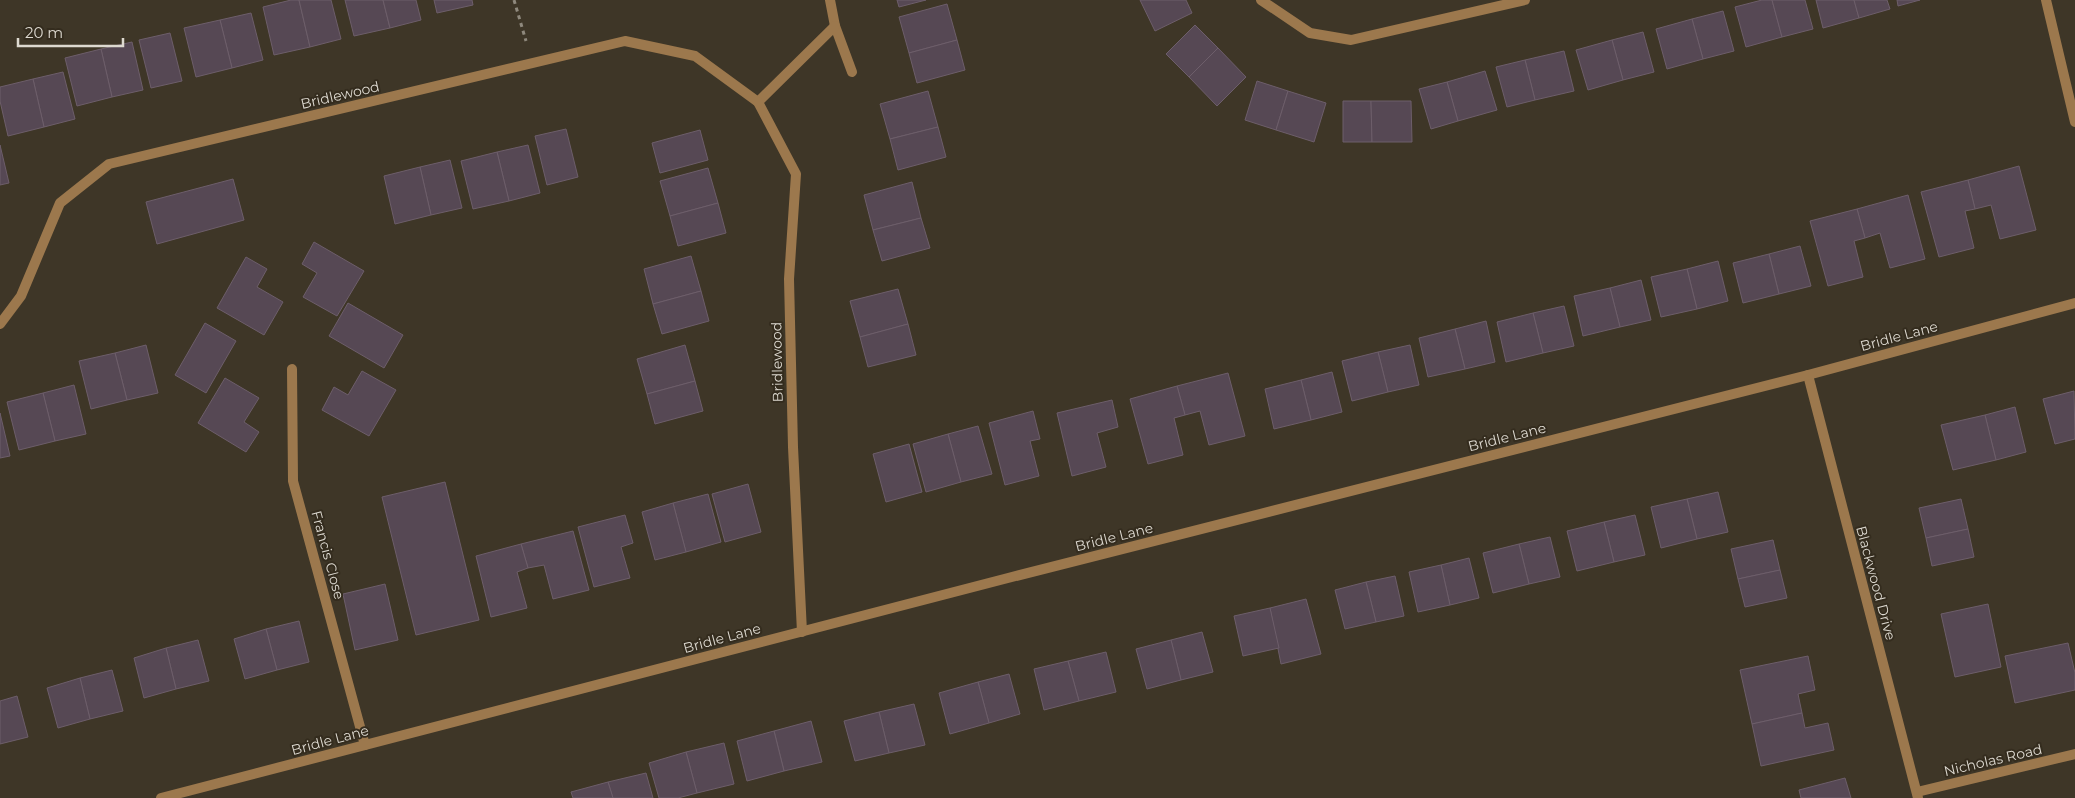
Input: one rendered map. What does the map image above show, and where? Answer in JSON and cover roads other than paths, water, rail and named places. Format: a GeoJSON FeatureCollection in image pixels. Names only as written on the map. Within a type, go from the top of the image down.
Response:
{"type":"FeatureCollection","features":[{"type":"Feature","properties":{"kind":"street"},"geometry":{"type":"LineString","coordinates":[[830,0],[836,26],[852,72]]}},
{"type":"Feature","properties":{"kind":"street"},"geometry":{"type":"LineString","coordinates":[[1261,0],[1310,33],[1351,40],[1524,0]]}},
{"type":"Feature","properties":{"kind":"street"},"geometry":{"type":"LineString","coordinates":[[2046,0],[2075,122]]}},
{"type":"Feature","properties":{"kind":"street"},"geometry":{"type":"LineString","coordinates":[[758,102],[836,26]]}},
{"type":"Feature","properties":{"kind":"street","name":"Bridlewood"},"geometry":{"type":"LineString","coordinates":[[0,324],[21,296],[60,203],[109,164],[625,41],[695,56],[758,102],[796,174],[788,279],[793,447],[802,632]]}},
{"type":"Feature","properties":{"kind":"street","name":"Bridle Lane"},"geometry":{"type":"LineString","coordinates":[[161,798],[1808,375],[2075,303]]}},
{"type":"Feature","properties":{"kind":"street","name":"Francis Close"},"geometry":{"type":"LineString","coordinates":[[292,369],[293,480],[365,745]]}},
{"type":"Feature","properties":{"kind":"street","name":"Blackwood Drive"},"geometry":{"type":"LineString","coordinates":[[1808,375],[1918,795]]}},
{"type":"Feature","properties":{"kind":"street","name":"Nicholas Road"},"geometry":{"type":"LineString","coordinates":[[1918,795],[2075,754]]}}]}
